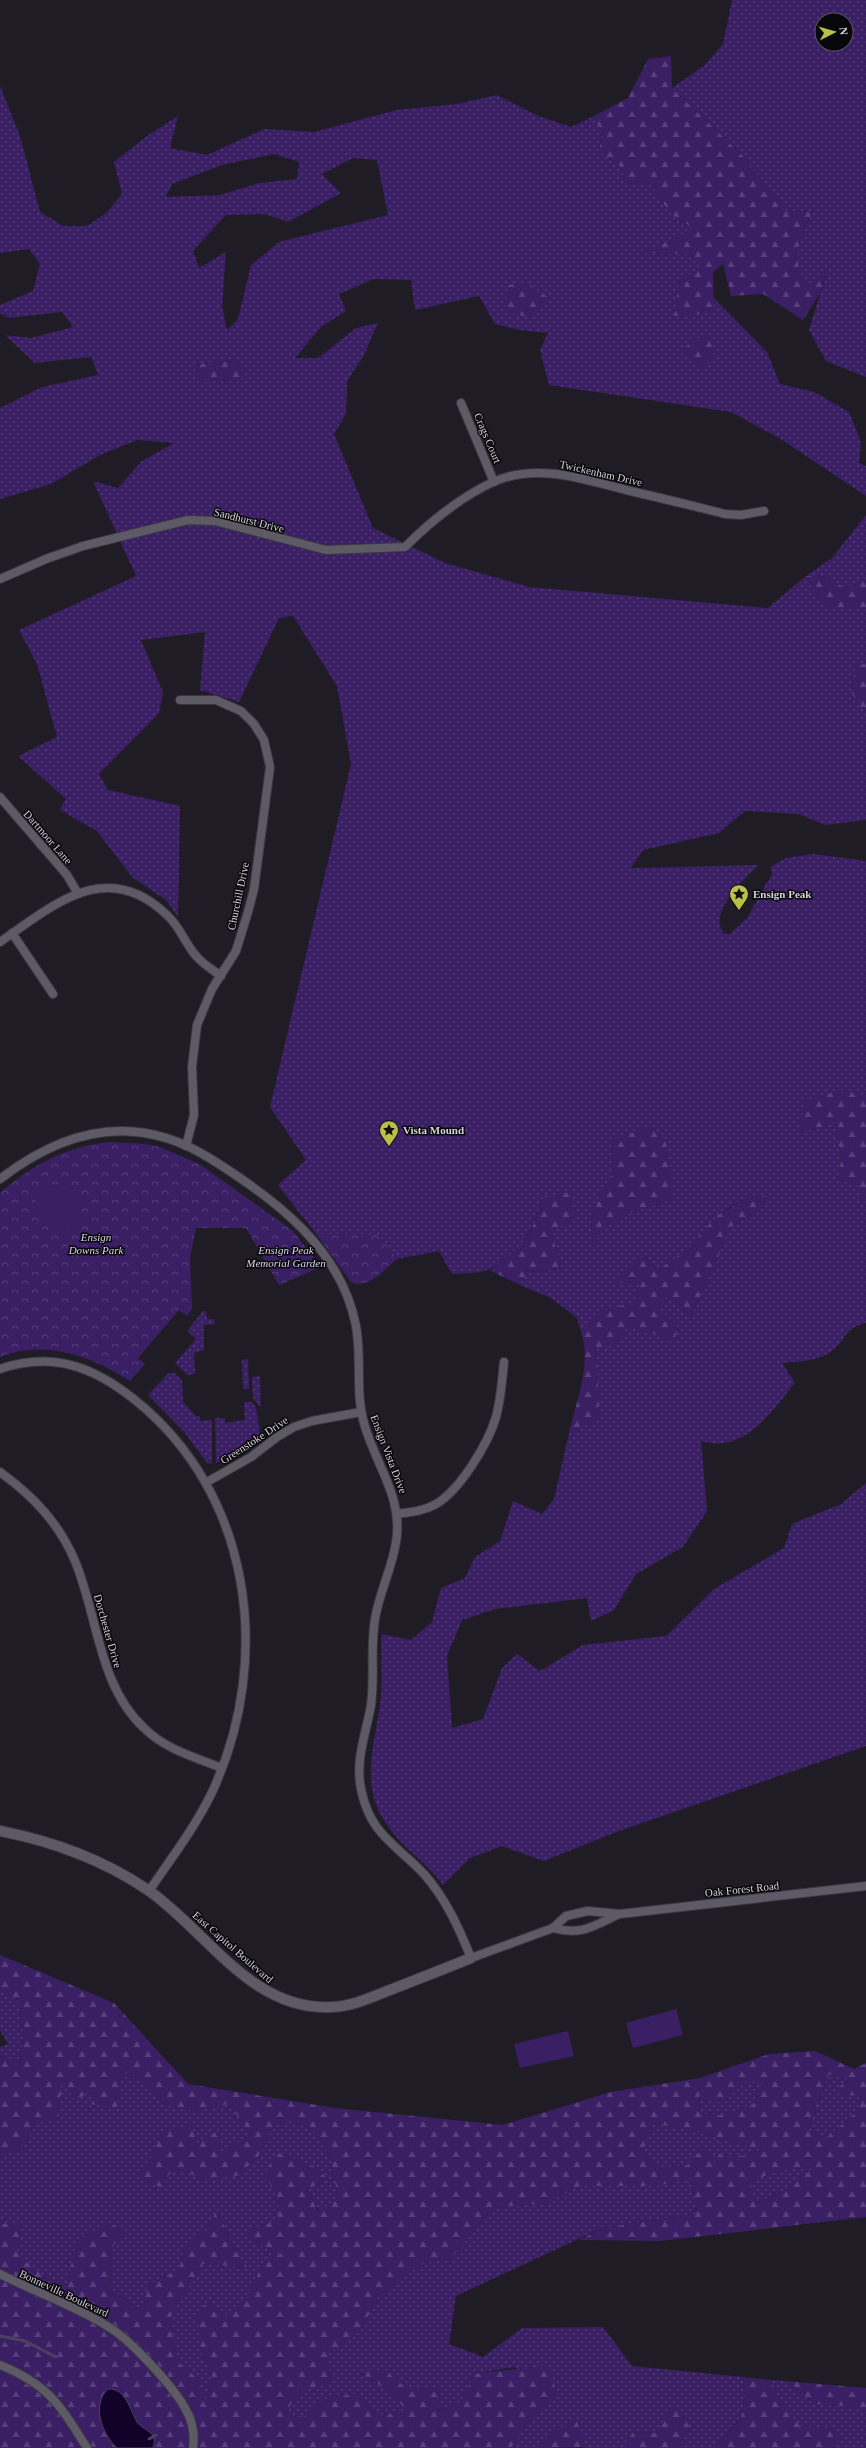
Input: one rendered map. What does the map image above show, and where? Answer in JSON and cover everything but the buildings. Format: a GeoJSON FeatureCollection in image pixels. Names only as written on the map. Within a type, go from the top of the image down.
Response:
{"type":"FeatureCollection","features":[{"type":"Feature","properties":{"kind":"street","name":"Crags Court"},"geometry":{"type":"LineString","coordinates":[[461,403],[494,482]]}},
{"type":"Feature","properties":{"kind":"street","name":"Twickenham Drive"},"geometry":{"type":"LineString","coordinates":[[405,547],[428,524],[494,482],[526,474],[552,473],[725,514],[741,515],[764,511]]}},
{"type":"Feature","properties":{"kind":"street","name":"Sandhurst Drive"},"geometry":{"type":"LineString","coordinates":[[0,579],[46,559],[83,546],[188,520],[215,521],[326,550],[405,547]]}},
{"type":"Feature","properties":{"kind":"street","name":"Churchill Drive"},"geometry":{"type":"LineString","coordinates":[[180,700],[207,699],[233,707],[257,728],[264,740],[269,757],[269,778],[254,888],[236,951],[206,1001],[194,1039],[192,1067],[194,1115],[186,1146]]}},
{"type":"Feature","properties":{"kind":"street","name":"Dartmoor Lane"},"geometry":{"type":"LineString","coordinates":[[0,797],[67,875],[77,892]]}},
{"type":"Feature","properties":{"kind":"street"},"geometry":{"type":"LineString","coordinates":[[0,942],[77,892],[107,889],[126,892],[145,899],[169,917],[198,958],[221,976]]}},
{"type":"Feature","properties":{"kind":"street"},"geometry":{"type":"LineString","coordinates":[[12,933],[53,994]]}},
{"type":"Feature","properties":{"kind":"street","name":"Ensign Vista Drive"},"geometry":{"type":"LineString","coordinates":[[0,1179],[17,1166],[52,1145],[74,1137],[92,1133],[125,1130],[150,1134],[186,1146],[220,1164],[287,1214],[311,1236],[330,1262],[346,1293],[356,1326],[359,1351],[361,1412],[365,1428],[393,1496],[397,1514],[396,1543],[377,1607],[372,1635],[372,1699],[360,1754],[360,1786],[366,1808],[377,1830],[423,1873],[450,1908],[471,1958]]}},
{"type":"Feature","properties":{"kind":"street"},"geometry":{"type":"LineString","coordinates":[[0,1369],[34,1362],[61,1363],[86,1369],[109,1380],[159,1421],[185,1450],[207,1482],[231,1539],[237,1559],[243,1608],[242,1681],[234,1725],[222,1768],[196,1822],[149,1891]]}},
{"type":"Feature","properties":{"kind":"street"},"geometry":{"type":"LineString","coordinates":[[397,1514],[416,1512],[437,1503],[451,1491],[481,1450],[492,1428],[498,1406],[504,1362]]}},
{"type":"Feature","properties":{"kind":"street","name":"Greenstoke Drive"},"geometry":{"type":"LineString","coordinates":[[207,1482],[251,1457],[277,1437],[294,1427],[312,1421],[361,1412]]}},
{"type":"Feature","properties":{"kind":"street","name":"Dorchester Drive"},"geometry":{"type":"LineString","coordinates":[[0,1472],[35,1500],[56,1526],[67,1543],[80,1574],[112,1682],[129,1713],[144,1729],[162,1742],[222,1768]]}},
{"type":"Feature","properties":{"kind":"street","name":"East Capitol Boulevard"},"geometry":{"type":"LineString","coordinates":[[0,1831],[42,1840],[85,1855],[149,1891],[252,1983],[276,1997],[304,2006],[331,2007],[357,2003],[471,1958],[553,1928]]}},
{"type":"Feature","properties":{"kind":"street","name":"Oak Forest Road"},"geometry":{"type":"LineString","coordinates":[[553,1928],[566,1916],[588,1911],[620,1914],[866,1886]]}},
{"type":"Feature","properties":{"kind":"street","name":"Oak Forest Road"},"geometry":{"type":"LineString","coordinates":[[553,1928],[570,1933],[592,1927],[620,1914]]}},
{"type":"Feature","properties":{"kind":"street","name":"Bonneville Boulevard"},"geometry":{"type":"LineString","coordinates":[[0,2274],[93,2317],[109,2327],[126,2341],[181,2401],[192,2425],[193,2447]]}},
{"type":"Feature","properties":{"kind":"street"},"geometry":{"type":"LineString","coordinates":[[0,2364],[24,2375],[49,2393],[61,2407],[87,2448]]}},
{"type":"Feature","properties":{"kind":"green space"},"geometry":{"type":"Polygon","coordinates":[[[732,0],[866,0],[866,377],[826,361],[809,330],[829,265],[810,286],[799,267],[797,258],[800,240],[813,211],[787,212],[744,157],[672,88],[705,65],[723,44],[732,0]]]}},
{"type":"Feature","properties":{"kind":"green space"},"geometry":{"type":"Polygon","coordinates":[[[671,56],[672,88],[744,157],[787,212],[813,211],[804,230],[798,249],[799,267],[803,276],[810,285],[829,264],[820,293],[803,320],[763,294],[731,296],[723,264],[713,272],[714,312],[674,316],[679,283],[701,266],[687,254],[642,253],[682,235],[690,226],[670,213],[649,182],[625,184],[621,167],[599,151],[603,132],[592,117],[628,98],[648,59],[671,56]]]}},
{"type":"Feature","properties":{"kind":"green space"},"geometry":{"type":"Polygon","coordinates":[[[0,86],[20,136],[40,212],[63,226],[87,226],[106,213],[122,194],[114,162],[147,136],[178,116],[170,148],[207,155],[265,129],[314,132],[397,110],[457,104],[497,95],[538,116],[571,127],[592,117],[603,132],[599,151],[621,167],[625,184],[649,182],[670,213],[691,226],[682,235],[643,253],[687,254],[702,266],[679,283],[713,312],[713,297],[767,352],[780,384],[814,392],[849,412],[861,442],[859,463],[866,466],[866,496],[781,439],[731,412],[549,385],[540,350],[548,333],[520,330],[495,324],[479,296],[415,310],[411,280],[374,279],[339,294],[346,311],[321,327],[295,358],[318,358],[356,328],[378,323],[363,357],[347,381],[346,414],[334,434],[373,528],[445,563],[529,587],[768,608],[806,576],[825,608],[866,608],[866,663],[855,667],[852,693],[866,714],[866,820],[825,825],[799,814],[745,811],[719,833],[643,850],[631,868],[759,865],[737,887],[723,907],[720,917],[720,926],[725,934],[730,934],[747,918],[772,874],[770,867],[786,858],[814,854],[866,861],[866,1090],[863,1095],[842,1090],[799,1131],[821,1128],[836,1121],[841,1161],[838,1179],[859,1185],[861,1203],[866,1196],[866,1323],[849,1331],[833,1350],[822,1357],[782,1363],[795,1383],[756,1428],[731,1442],[717,1443],[701,1441],[707,1511],[683,1547],[636,1574],[614,1610],[591,1621],[587,1598],[495,1609],[462,1620],[447,1656],[452,1728],[483,1719],[502,1668],[517,1654],[540,1671],[583,1645],[666,1636],[714,1589],[784,1548],[792,1524],[841,1504],[866,1483],[866,1746],[616,1832],[544,1861],[502,1846],[470,1858],[443,1885],[430,1869],[400,1841],[387,1825],[378,1809],[373,1793],[371,1777],[371,1761],[381,1695],[382,1634],[411,1640],[432,1622],[441,1588],[465,1578],[475,1557],[500,1541],[513,1501],[542,1514],[554,1499],[569,1433],[600,1418],[596,1348],[627,1327],[658,1335],[674,1342],[657,1309],[669,1294],[691,1316],[720,1253],[726,1230],[761,1209],[768,1196],[754,1197],[731,1206],[721,1214],[683,1253],[658,1270],[645,1256],[617,1283],[642,1282],[634,1303],[600,1312],[582,1335],[577,1318],[551,1298],[520,1285],[527,1272],[562,1269],[552,1234],[575,1215],[543,1197],[535,1220],[525,1239],[518,1248],[500,1263],[481,1272],[452,1274],[439,1251],[397,1259],[379,1235],[316,1234],[278,1185],[306,1160],[270,1107],[351,764],[337,686],[293,616],[279,618],[239,702],[200,690],[205,632],[141,640],[163,692],[159,713],[99,774],[108,790],[180,806],[178,917],[166,900],[132,877],[97,831],[60,810],[66,799],[18,756],[57,737],[37,664],[19,630],[136,576],[93,481],[118,488],[142,461],[174,443],[137,440],[100,455],[51,484],[0,499],[0,408],[42,387],[98,375],[91,357],[35,363],[5,335],[31,338],[73,327],[62,312],[9,318],[0,313],[0,305],[33,291],[40,264],[29,249],[0,253],[0,86]],[[274,154],[222,165],[172,184],[166,197],[220,195],[259,183],[297,179],[299,162],[274,154]],[[353,158],[322,174],[341,193],[288,222],[265,214],[226,215],[193,251],[199,268],[226,252],[222,307],[227,330],[238,319],[251,265],[279,242],[388,215],[377,160],[353,158]],[[236,359],[196,365],[200,382],[245,377],[236,359]],[[612,1140],[614,1172],[597,1201],[591,1221],[593,1243],[608,1225],[633,1212],[672,1199],[612,1140]]]}},
{"type":"Feature","properties":{"kind":"green space"},"geometry":{"type":"Polygon","coordinates":[[[527,283],[549,298],[532,318],[505,312],[508,285],[527,283]]]}},
{"type":"Feature","properties":{"kind":"green space"},"geometry":{"type":"Polygon","coordinates":[[[708,332],[714,356],[702,371],[679,351],[708,332]]]}},
{"type":"Feature","properties":{"kind":"green space"},"geometry":{"type":"Polygon","coordinates":[[[236,359],[245,377],[200,382],[196,365],[236,359]]]}},
{"type":"Feature","properties":{"kind":"green space"},"geometry":{"type":"Polygon","coordinates":[[[866,515],[866,580],[846,588],[822,576],[806,576],[832,558],[866,515]]]}},
{"type":"Feature","properties":{"kind":"green space"},"geometry":{"type":"Polygon","coordinates":[[[806,576],[822,576],[846,588],[866,580],[866,608],[825,608],[806,576]]]}},
{"type":"Feature","properties":{"kind":"green space"},"geometry":{"type":"Polygon","coordinates":[[[866,663],[866,714],[852,694],[855,667],[866,663]]]}},
{"type":"Feature","properties":{"kind":"green space"},"geometry":{"type":"Polygon","coordinates":[[[842,1090],[863,1095],[866,1090],[866,1196],[860,1204],[858,1185],[838,1179],[841,1161],[836,1121],[821,1128],[799,1131],[804,1101],[842,1090]]]}},
{"type":"Feature","properties":{"kind":"green space"},"geometry":{"type":"Polygon","coordinates":[[[648,1127],[665,1140],[670,1162],[672,1199],[633,1212],[608,1225],[593,1244],[591,1221],[597,1201],[614,1172],[612,1140],[648,1127]]]}},
{"type":"Feature","properties":{"kind":"green space","name":"Ensign Downs Park"},"geometry":{"type":"Polygon","coordinates":[[[110,1142],[145,1144],[160,1147],[201,1165],[293,1231],[321,1267],[279,1285],[246,1228],[196,1228],[190,1257],[192,1309],[187,1316],[179,1310],[138,1358],[145,1364],[130,1381],[100,1364],[68,1353],[51,1350],[34,1350],[17,1352],[0,1357],[0,1193],[25,1174],[51,1158],[79,1148],[110,1142]]]}},
{"type":"Feature","properties":{"kind":"green space"},"geometry":{"type":"Polygon","coordinates":[[[65,1186],[77,1194],[81,1202],[82,1212],[79,1221],[73,1227],[64,1230],[51,1228],[36,1218],[36,1191],[40,1187],[65,1186]]]}},
{"type":"Feature","properties":{"kind":"green space"},"geometry":{"type":"Polygon","coordinates":[[[570,1192],[575,1215],[552,1234],[562,1269],[527,1272],[520,1285],[489,1270],[510,1255],[530,1232],[535,1222],[543,1197],[570,1192]]]}},
{"type":"Feature","properties":{"kind":"green space"},"geometry":{"type":"Polygon","coordinates":[[[768,1196],[761,1209],[726,1230],[720,1253],[691,1316],[669,1294],[657,1309],[678,1325],[674,1343],[658,1335],[627,1327],[617,1345],[596,1348],[600,1418],[569,1433],[579,1397],[584,1371],[585,1359],[582,1335],[600,1312],[634,1302],[642,1282],[616,1283],[625,1271],[644,1256],[658,1270],[685,1251],[717,1216],[746,1198],[768,1196]]]}},
{"type":"Feature","properties":{"kind":"green space"},"geometry":{"type":"Polygon","coordinates":[[[316,1234],[379,1235],[397,1259],[376,1278],[370,1281],[358,1284],[351,1282],[316,1234]]]}},
{"type":"Feature","properties":{"kind":"green space"},"geometry":{"type":"Polygon","coordinates":[[[203,1311],[206,1311],[207,1319],[214,1319],[215,1324],[204,1325],[204,1350],[194,1353],[195,1374],[187,1375],[175,1363],[196,1339],[187,1331],[203,1311]]]}},
{"type":"Feature","properties":{"kind":"green space"},"geometry":{"type":"Polygon","coordinates":[[[248,1359],[249,1389],[243,1389],[242,1360],[248,1359]]]}},
{"type":"Feature","properties":{"kind":"green space"},"geometry":{"type":"Polygon","coordinates":[[[168,1373],[174,1373],[182,1380],[183,1402],[196,1416],[200,1416],[200,1421],[212,1420],[212,1464],[207,1463],[185,1433],[148,1395],[168,1373]]]}},
{"type":"Feature","properties":{"kind":"green space"},"geometry":{"type":"Polygon","coordinates":[[[260,1376],[261,1406],[259,1406],[253,1398],[252,1377],[260,1376]]]}},
{"type":"Feature","properties":{"kind":"green space"},"geometry":{"type":"Polygon","coordinates":[[[244,1402],[252,1402],[256,1408],[260,1434],[239,1451],[216,1463],[215,1418],[225,1418],[225,1423],[245,1420],[244,1402]]]}},
{"type":"Feature","properties":{"kind":"green space"},"geometry":{"type":"Polygon","coordinates":[[[0,1955],[114,2003],[188,2084],[335,2108],[503,2125],[611,2092],[700,2078],[769,2054],[815,2051],[854,2069],[866,2063],[866,2217],[660,2241],[579,2240],[603,2228],[696,2214],[692,2178],[656,2186],[579,2186],[546,2203],[493,2208],[451,2259],[424,2262],[378,2297],[361,2330],[328,2354],[332,2385],[303,2388],[285,2413],[303,2417],[327,2398],[354,2394],[379,2415],[408,2413],[392,2393],[357,2371],[385,2370],[406,2388],[439,2389],[437,2411],[461,2402],[474,2374],[548,2365],[558,2396],[532,2416],[511,2448],[153,2448],[154,2442],[152,2435],[137,2422],[132,2409],[101,2398],[100,2419],[104,2431],[117,2448],[0,2448],[0,2224],[22,2222],[17,2253],[43,2276],[66,2285],[77,2241],[107,2223],[126,2230],[112,2247],[110,2289],[141,2311],[149,2285],[179,2269],[185,2245],[206,2231],[217,2210],[236,2251],[247,2267],[203,2264],[170,2318],[179,2363],[199,2380],[205,2404],[212,2375],[201,2350],[197,2315],[207,2302],[230,2317],[249,2292],[261,2265],[282,2253],[256,2244],[247,2231],[278,2220],[278,2198],[264,2174],[276,2152],[316,2167],[327,2178],[307,2190],[319,2212],[338,2197],[330,2157],[315,2130],[290,2121],[274,2125],[257,2159],[236,2176],[203,2181],[185,2170],[172,2171],[160,2187],[139,2178],[164,2132],[191,2125],[197,2143],[219,2130],[221,2152],[251,2135],[229,2104],[194,2111],[164,2104],[141,2082],[123,2071],[117,2108],[90,2104],[95,2087],[76,2101],[62,2083],[58,2120],[34,2123],[23,2150],[3,2152],[0,2158],[0,2056],[20,2063],[23,2038],[18,2000],[0,1991],[0,1955]],[[829,2074],[808,2130],[825,2139],[853,2115],[865,2097],[833,2093],[849,2078],[829,2074]],[[745,2082],[724,2102],[702,2100],[700,2083],[699,2114],[724,2115],[753,2104],[764,2082],[745,2082]],[[653,2123],[642,2154],[664,2167],[686,2166],[703,2148],[716,2164],[719,2154],[742,2156],[761,2150],[693,2131],[653,2123]],[[814,2167],[779,2170],[750,2182],[756,2204],[790,2188],[814,2167]]]}},
{"type":"Feature","properties":{"kind":"green space"},"geometry":{"type":"Polygon","coordinates":[[[0,1991],[18,2000],[23,2038],[20,2063],[0,2056],[0,2047],[8,2044],[0,2031],[0,1991]]]}},
{"type":"Feature","properties":{"kind":"green space"},"geometry":{"type":"Polygon","coordinates":[[[676,2009],[683,2035],[633,2048],[626,2023],[676,2009]]]}},
{"type":"Feature","properties":{"kind":"green space"},"geometry":{"type":"Polygon","coordinates":[[[568,2031],[574,2056],[520,2068],[514,2044],[568,2031]]]}},
{"type":"Feature","properties":{"kind":"green space"},"geometry":{"type":"Polygon","coordinates":[[[123,2071],[141,2082],[164,2104],[194,2111],[229,2104],[251,2135],[221,2152],[197,2143],[191,2125],[160,2187],[172,2171],[185,2170],[203,2181],[257,2159],[274,2125],[290,2121],[315,2130],[330,2157],[338,2197],[320,2212],[307,2190],[327,2178],[316,2167],[277,2152],[264,2174],[278,2198],[279,2220],[247,2231],[256,2244],[282,2253],[261,2265],[249,2293],[230,2317],[207,2302],[201,2350],[212,2375],[205,2405],[199,2380],[179,2364],[169,2318],[203,2264],[246,2267],[236,2251],[217,2210],[206,2231],[185,2245],[179,2269],[149,2285],[142,2311],[110,2289],[112,2247],[125,2230],[66,2285],[43,2276],[16,2253],[22,2223],[0,2224],[0,2158],[3,2152],[23,2150],[34,2123],[62,2082],[96,2086],[123,2071]]]}},
{"type":"Feature","properties":{"kind":"green space"},"geometry":{"type":"Polygon","coordinates":[[[829,2074],[849,2078],[834,2093],[865,2097],[853,2115],[825,2139],[808,2130],[829,2074]]]}},
{"type":"Feature","properties":{"kind":"green space"},"geometry":{"type":"Polygon","coordinates":[[[700,2078],[702,2100],[724,2102],[745,2082],[764,2082],[753,2104],[724,2115],[699,2114],[700,2078]]]}},
{"type":"Feature","properties":{"kind":"green space"},"geometry":{"type":"Polygon","coordinates":[[[652,2123],[693,2131],[761,2150],[742,2156],[719,2154],[716,2164],[664,2167],[642,2154],[652,2123]]]}},
{"type":"Feature","properties":{"kind":"green space"},"geometry":{"type":"Polygon","coordinates":[[[815,2167],[790,2188],[755,2204],[750,2182],[779,2170],[815,2167]]]}},
{"type":"Feature","properties":{"kind":"green space"},"geometry":{"type":"Polygon","coordinates":[[[692,2177],[696,2214],[602,2228],[456,2296],[449,2344],[483,2357],[522,2328],[603,2327],[632,2366],[743,2377],[744,2402],[743,2411],[740,2418],[736,2425],[712,2448],[679,2448],[690,2428],[655,2433],[633,2432],[623,2448],[580,2448],[586,2447],[551,2435],[540,2448],[511,2448],[532,2416],[558,2396],[514,2367],[474,2374],[461,2402],[437,2411],[439,2389],[406,2388],[385,2370],[358,2372],[392,2393],[409,2413],[379,2415],[354,2394],[327,2398],[303,2417],[285,2413],[328,2354],[361,2330],[378,2297],[424,2262],[451,2259],[493,2208],[546,2203],[579,2186],[656,2186],[692,2177]]]}},
{"type":"Feature","properties":{"kind":"green space"},"geometry":{"type":"Polygon","coordinates":[[[743,2377],[771,2380],[781,2404],[800,2426],[828,2427],[844,2440],[832,2448],[712,2448],[736,2425],[740,2418],[743,2411],[744,2402],[743,2377]]]}},
{"type":"Feature","properties":{"kind":"green space"},"geometry":{"type":"Polygon","coordinates":[[[771,2380],[786,2381],[814,2404],[855,2407],[866,2415],[866,2448],[832,2448],[844,2440],[828,2427],[800,2426],[781,2404],[771,2380]]]}},
{"type":"Feature","properties":{"kind":"green space"},"geometry":{"type":"Polygon","coordinates":[[[786,2381],[866,2388],[866,2415],[855,2407],[814,2404],[786,2381]]]}},
{"type":"Feature","properties":{"kind":"green space"},"geometry":{"type":"Polygon","coordinates":[[[675,2403],[690,2428],[679,2448],[623,2448],[633,2432],[655,2433],[675,2403]]]}},
{"type":"Feature","properties":{"kind":"green space"},"geometry":{"type":"Polygon","coordinates":[[[575,2417],[586,2447],[540,2448],[551,2435],[575,2417]]]}},
{"type":"Feature","properties":{"kind":"shaded area"},"geometry":{"type":"Polygon","coordinates":[[[108,2389],[119,2392],[127,2401],[137,2422],[150,2432],[154,2438],[153,2448],[117,2448],[112,2442],[103,2427],[99,2411],[100,2403],[108,2389]]]}},
{"type":"Feature","properties":{"kind":"waterway"},"geometry":{"type":"LineString","coordinates":[[0,2336],[25,2341],[56,2357]]}},
{"type":"Feature","properties":{"kind":"waterway"},"geometry":{"type":"LineString","coordinates":[[149,2439],[156,2435]]}},
{"type":"Feature","properties":{"kind":"place","name":"Ensign Peak"},"geometry":{"type":"Point","coordinates":[739,911]}},
{"type":"Feature","properties":{"kind":"place","name":"Vista Mound"},"geometry":{"type":"Point","coordinates":[389,1147]}},
{"type":"Feature","properties":{"kind":"park label","name":"Ensign Peak Memorial Garden"},"geometry":{"type":"Point","coordinates":[286,1256]}}]}
